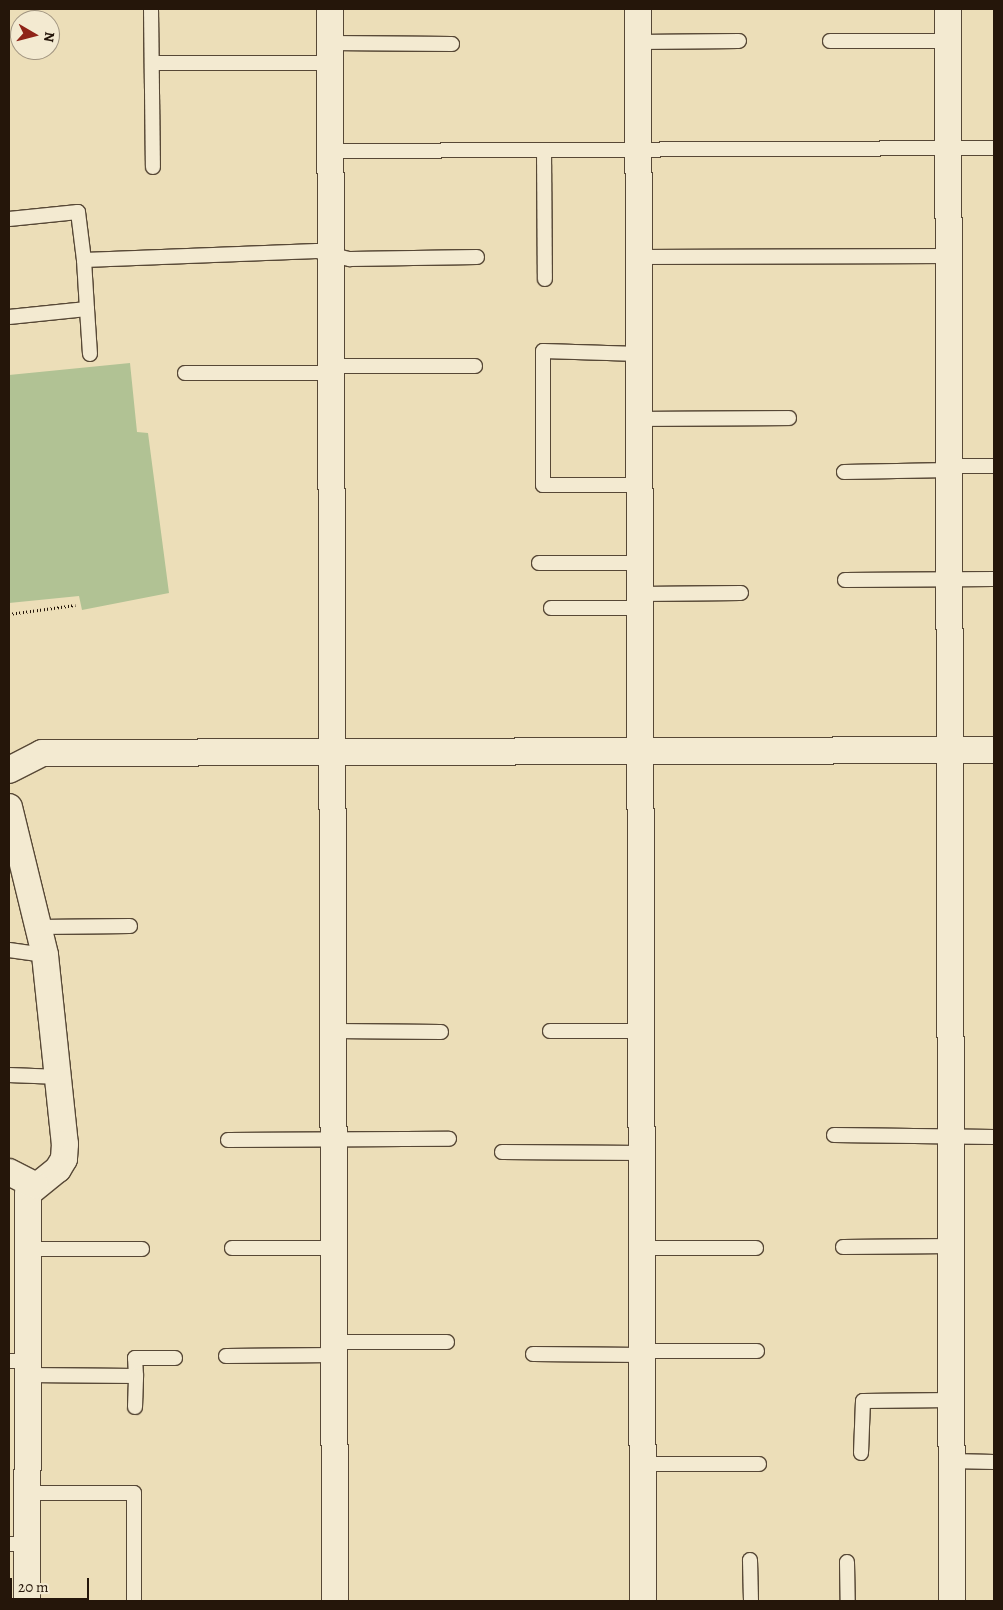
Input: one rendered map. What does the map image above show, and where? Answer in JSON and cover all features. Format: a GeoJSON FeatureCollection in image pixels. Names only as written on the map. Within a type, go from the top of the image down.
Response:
{"type":"FeatureCollection","features":[{"type":"Feature","properties":{"kind":"street"},"geometry":{"type":"LineString","coordinates":[[330,9],[335,1031],[335,1601]]}},
{"type":"Feature","properties":{"kind":"street"},"geometry":{"type":"LineString","coordinates":[[638,9],[643,1601]]}},
{"type":"Feature","properties":{"kind":"street"},"geometry":{"type":"LineString","coordinates":[[948,9],[949,579],[953,1137],[952,1601]]}},
{"type":"Feature","properties":{"kind":"street"},"geometry":{"type":"LineString","coordinates":[[9,770],[42,753],[994,750]]}},
{"type":"Feature","properties":{"kind":"street"},"geometry":{"type":"LineString","coordinates":[[9,807],[39,927],[44,955],[60,1077],[64,1159],[58,1169],[35,1185],[28,1194],[21,1365],[27,1493],[18,1544],[27,1601]]}},
{"type":"Feature","properties":{"kind":"street"},"geometry":{"type":"LineString","coordinates":[[9,1172],[35,1185]]}},
{"type":"Feature","properties":{"kind":"lane"},"geometry":{"type":"LineString","coordinates":[[151,9],[153,167]]}},
{"type":"Feature","properties":{"kind":"lane"},"geometry":{"type":"LineString","coordinates":[[638,42],[739,41]]}},
{"type":"Feature","properties":{"kind":"lane"},"geometry":{"type":"LineString","coordinates":[[830,41],[948,41]]}},
{"type":"Feature","properties":{"kind":"lane"},"geometry":{"type":"LineString","coordinates":[[152,63],[452,44]]}},
{"type":"Feature","properties":{"kind":"lane"},"geometry":{"type":"LineString","coordinates":[[331,151],[994,148]]}},
{"type":"Feature","properties":{"kind":"lane"},"geometry":{"type":"LineString","coordinates":[[544,151],[545,279]]}},
{"type":"Feature","properties":{"kind":"lane"},"geometry":{"type":"LineString","coordinates":[[9,219],[78,212],[84,260],[90,354]]}},
{"type":"Feature","properties":{"kind":"lane"},"geometry":{"type":"LineString","coordinates":[[84,260],[317,250],[350,259],[477,256]]}},
{"type":"Feature","properties":{"kind":"lane"},"geometry":{"type":"LineString","coordinates":[[639,257],[948,256]]}},
{"type":"Feature","properties":{"kind":"lane"},"geometry":{"type":"LineString","coordinates":[[9,318],[87,309]]}},
{"type":"Feature","properties":{"kind":"lane"},"geometry":{"type":"LineString","coordinates":[[639,354],[543,351],[543,485],[640,485]]}},
{"type":"Feature","properties":{"kind":"lane"},"geometry":{"type":"LineString","coordinates":[[185,373],[474,366]]}},
{"type":"Feature","properties":{"kind":"lane"},"geometry":{"type":"LineString","coordinates":[[640,419],[789,418]]}},
{"type":"Feature","properties":{"kind":"lane"},"geometry":{"type":"LineString","coordinates":[[844,472],[994,466]]}},
{"type":"Feature","properties":{"kind":"lane"},"geometry":{"type":"LineString","coordinates":[[539,563],[640,563]]}},
{"type":"Feature","properties":{"kind":"lane"},"geometry":{"type":"LineString","coordinates":[[844,580],[994,579]]}},
{"type":"Feature","properties":{"kind":"lane"},"geometry":{"type":"LineString","coordinates":[[551,608],[741,593]]}},
{"type":"Feature","properties":{"kind":"lane"},"geometry":{"type":"LineString","coordinates":[[39,927],[130,926]]}},
{"type":"Feature","properties":{"kind":"lane"},"geometry":{"type":"LineString","coordinates":[[9,950],[44,955]]}},
{"type":"Feature","properties":{"kind":"lane"},"geometry":{"type":"LineString","coordinates":[[335,1031],[441,1032]]}},
{"type":"Feature","properties":{"kind":"lane"},"geometry":{"type":"LineString","coordinates":[[550,1031],[642,1031]]}},
{"type":"Feature","properties":{"kind":"lane"},"geometry":{"type":"LineString","coordinates":[[9,1075],[60,1077]]}},
{"type":"Feature","properties":{"kind":"lane"},"geometry":{"type":"LineString","coordinates":[[834,1135],[994,1137]]}},
{"type":"Feature","properties":{"kind":"lane"},"geometry":{"type":"LineString","coordinates":[[228,1140],[449,1139]]}},
{"type":"Feature","properties":{"kind":"lane"},"geometry":{"type":"LineString","coordinates":[[502,1152],[642,1153]]}},
{"type":"Feature","properties":{"kind":"lane"},"geometry":{"type":"LineString","coordinates":[[843,1248],[953,1246]]}},
{"type":"Feature","properties":{"kind":"lane"},"geometry":{"type":"LineString","coordinates":[[232,1248],[335,1248]]}},
{"type":"Feature","properties":{"kind":"lane"},"geometry":{"type":"LineString","coordinates":[[642,1248],[756,1248]]}},
{"type":"Feature","properties":{"kind":"lane"},"geometry":{"type":"LineString","coordinates":[[27,1249],[142,1249]]}},
{"type":"Feature","properties":{"kind":"lane"},"geometry":{"type":"LineString","coordinates":[[226,1356],[447,1342]]}},
{"type":"Feature","properties":{"kind":"lane"},"geometry":{"type":"LineString","coordinates":[[533,1354],[757,1351]]}},
{"type":"Feature","properties":{"kind":"lane"},"geometry":{"type":"LineString","coordinates":[[135,1407],[135,1358],[175,1358]]}},
{"type":"Feature","properties":{"kind":"lane"},"geometry":{"type":"LineString","coordinates":[[21,1365],[136,1376]]}},
{"type":"Feature","properties":{"kind":"lane"},"geometry":{"type":"LineString","coordinates":[[861,1454],[863,1401],[952,1400]]}},
{"type":"Feature","properties":{"kind":"lane"},"geometry":{"type":"LineString","coordinates":[[951,1462],[994,1462]]}},
{"type":"Feature","properties":{"kind":"lane"},"geometry":{"type":"LineString","coordinates":[[643,1464],[759,1464]]}},
{"type":"Feature","properties":{"kind":"lane"},"geometry":{"type":"LineString","coordinates":[[27,1493],[134,1493],[134,1601]]}},
{"type":"Feature","properties":{"kind":"lane"},"geometry":{"type":"LineString","coordinates":[[750,1560],[750,1601]]}},
{"type":"Feature","properties":{"kind":"lane"},"geometry":{"type":"LineString","coordinates":[[848,1562],[848,1601]]}},
{"type":"Feature","properties":{"kind":"path"},"geometry":{"type":"LineString","coordinates":[[9,614],[75,605]]}},
{"type":"Feature","properties":{"kind":"green space"},"geometry":{"type":"Polygon","coordinates":[[[130,363],[137,432],[148,433],[169,593],[82,610],[79,596],[9,603],[9,375],[130,363]]]}}]}
